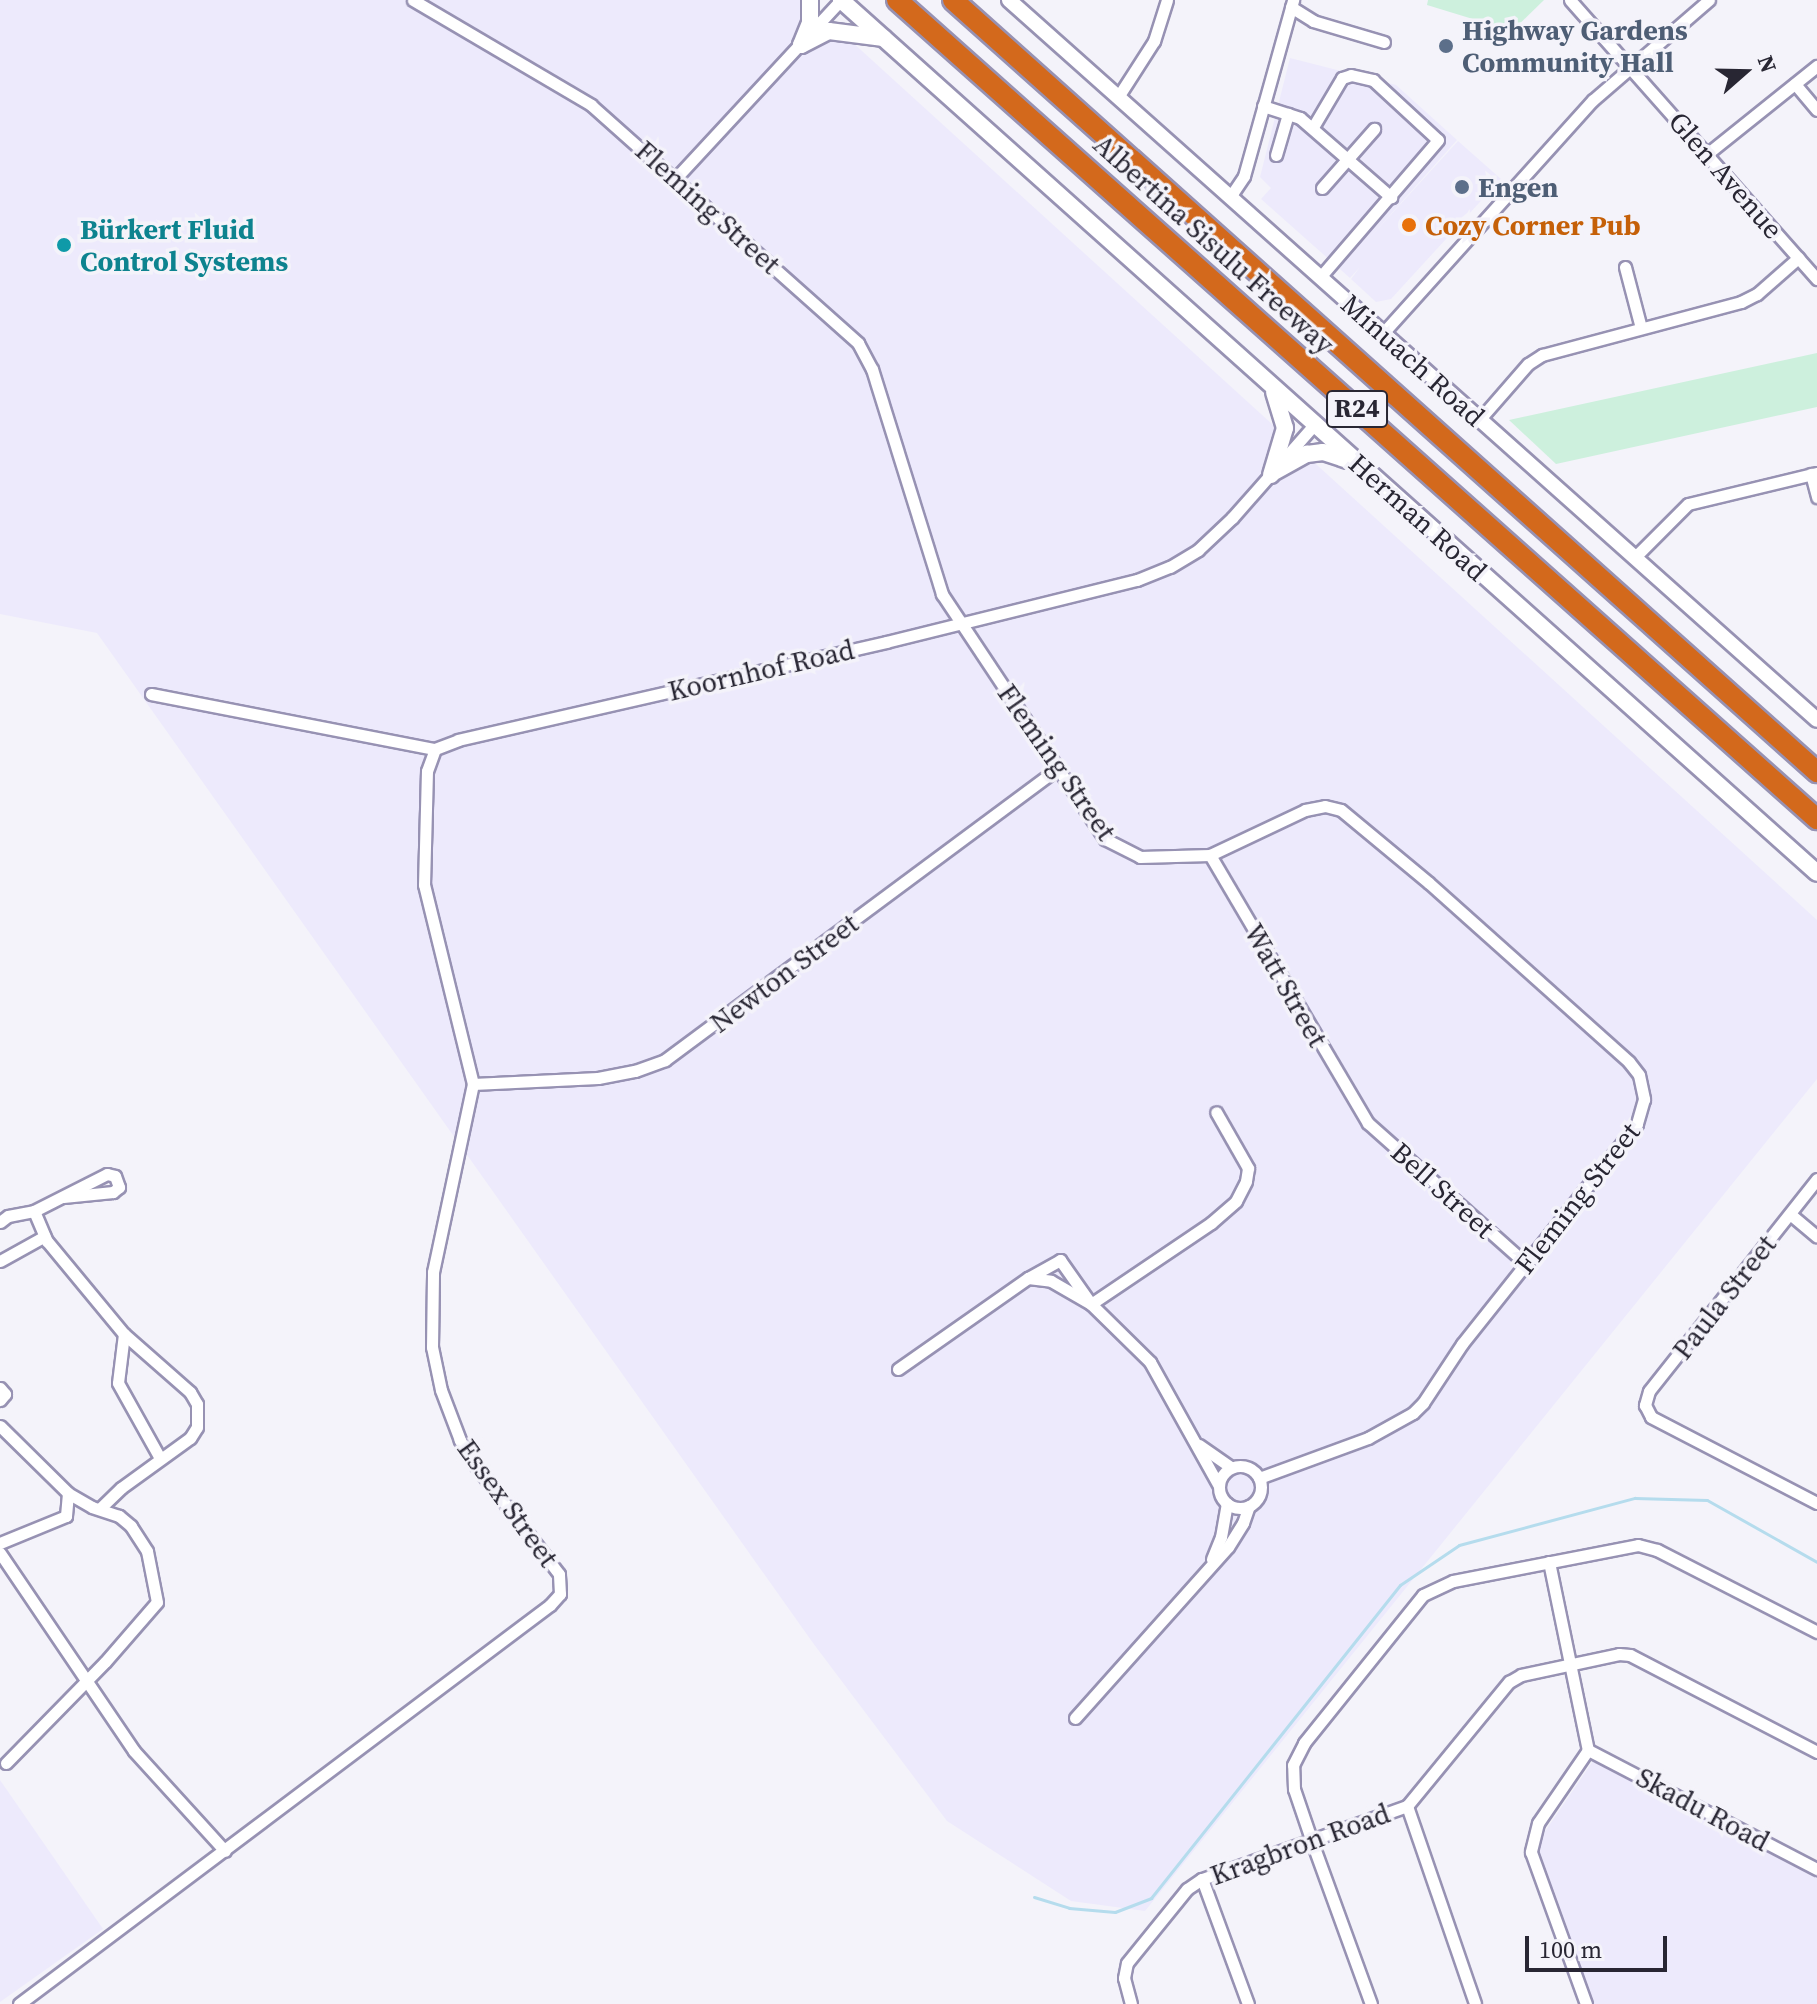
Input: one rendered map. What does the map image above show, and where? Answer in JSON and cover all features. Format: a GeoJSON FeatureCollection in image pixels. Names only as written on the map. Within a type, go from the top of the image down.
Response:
{"type":"FeatureCollection","features":[{"type":"Feature","properties":{"kind":"highway","name":"Albertina Sisulu Freeway"},"geometry":{"type":"LineString","coordinates":[[897,0],[1817,819]]}},
{"type":"Feature","properties":{"kind":"highway","name":"Albertina Sisulu Freeway"},"geometry":{"type":"LineString","coordinates":[[953,0],[1817,772]]}},
{"type":"Feature","properties":{"kind":"main road"},"geometry":{"type":"LineString","coordinates":[[801,45],[810,23],[810,0]]}},
{"type":"Feature","properties":{"kind":"main road","name":"Herman Road"},"geometry":{"type":"LineString","coordinates":[[841,0],[1817,873]]}},
{"type":"Feature","properties":{"kind":"main road"},"geometry":{"type":"LineString","coordinates":[[801,45],[829,31],[885,38]]}},
{"type":"Feature","properties":{"kind":"main road"},"geometry":{"type":"LineString","coordinates":[[1271,386],[1285,428],[1272,473]]}},
{"type":"Feature","properties":{"kind":"main road"},"geometry":{"type":"LineString","coordinates":[[1272,473],[1297,458],[1315,452],[1332,453],[1357,463]]}},
{"type":"Feature","properties":{"kind":"street","name":"Fleming Street"},"geometry":{"type":"LineString","coordinates":[[413,0],[591,105],[838,323],[866,355],[930,565],[959,623],[1098,831],[1116,847],[1140,857],[1210,855],[1305,810],[1325,806],[1341,810],[1429,883],[1636,1071],[1644,1099],[1637,1124],[1413,1413],[1386,1429],[1259,1478]]}},
{"type":"Feature","properties":{"kind":"street"},"geometry":{"type":"LineString","coordinates":[[675,179],[841,0]]}},
{"type":"Feature","properties":{"kind":"street","name":"Minuach Road"},"geometry":{"type":"LineString","coordinates":[[1009,0],[1817,720]]}},
{"type":"Feature","properties":{"kind":"street"},"geometry":{"type":"LineString","coordinates":[[1118,97],[1154,41],[1167,0]]}},
{"type":"Feature","properties":{"kind":"street","name":"Glen Avenue"},"geometry":{"type":"LineString","coordinates":[[1570,0],[1817,279]]}},
{"type":"Feature","properties":{"kind":"street"},"geometry":{"type":"LineString","coordinates":[[1383,333],[1566,128],[1629,65],[1709,0]]}},
{"type":"Feature","properties":{"kind":"street"},"geometry":{"type":"LineString","coordinates":[[1230,197],[1242,182],[1292,3],[1313,21],[1384,42]]}},
{"type":"Feature","properties":{"kind":"street"},"geometry":{"type":"LineString","coordinates":[[1707,154],[1817,66]]}},
{"type":"Feature","properties":{"kind":"street"},"geometry":{"type":"LineString","coordinates":[[1313,127],[1344,77],[1360,76],[1376,83],[1438,140],[1320,277]]}},
{"type":"Feature","properties":{"kind":"street"},"geometry":{"type":"LineString","coordinates":[[1795,84],[1817,110]]}},
{"type":"Feature","properties":{"kind":"street"},"geometry":{"type":"LineString","coordinates":[[1263,106],[1313,127],[1391,197]]}},
{"type":"Feature","properties":{"kind":"street"},"geometry":{"type":"LineString","coordinates":[[1276,155],[1288,114]]}},
{"type":"Feature","properties":{"kind":"street"},"geometry":{"type":"LineString","coordinates":[[1322,188],[1374,129]]}},
{"type":"Feature","properties":{"kind":"street"},"geometry":{"type":"LineString","coordinates":[[1480,419],[1528,364],[1542,355],[1747,300],[1798,258]]}},
{"type":"Feature","properties":{"kind":"street"},"geometry":{"type":"LineString","coordinates":[[1625,267],[1641,328]]}},
{"type":"Feature","properties":{"kind":"street","name":"Koornhof Road"},"geometry":{"type":"LineString","coordinates":[[151,694],[435,749],[458,740],[1083,595],[1170,567],[1213,536],[1314,425]]}},
{"type":"Feature","properties":{"kind":"street"},"geometry":{"type":"LineString","coordinates":[[1635,557],[1688,504],[1814,473],[1817,497]]}},
{"type":"Feature","properties":{"kind":"street","name":"Essex Street"},"geometry":{"type":"LineString","coordinates":[[19,2004],[550,1605],[560,1594],[559,1574],[483,1476],[460,1440],[447,1409],[434,1360],[430,1324],[433,1272],[473,1084],[424,885],[427,771],[435,749]]}},
{"type":"Feature","properties":{"kind":"street","name":"Newton Street"},"geometry":{"type":"LineString","coordinates":[[473,1084],[598,1078],[635,1071],[665,1060],[1058,768]]}},
{"type":"Feature","properties":{"kind":"street","name":"Watt Street"},"geometry":{"type":"LineString","coordinates":[[1210,855],[1362,1114]]}},
{"type":"Feature","properties":{"kind":"street"},"geometry":{"type":"LineString","coordinates":[[1091,1304],[1211,1223],[1236,1201],[1246,1181],[1248,1168],[1216,1112]]}},
{"type":"Feature","properties":{"kind":"street","name":"Bell Street"},"geometry":{"type":"LineString","coordinates":[[1362,1114],[1373,1128],[1526,1264]]}},
{"type":"Feature","properties":{"kind":"street","name":"Paula Street"},"geometry":{"type":"LineString","coordinates":[[1817,1179],[1649,1391],[1645,1405],[1651,1417],[1817,1503]]}},
{"type":"Feature","properties":{"kind":"street"},"geometry":{"type":"LineString","coordinates":[[0,1222],[8,1216],[34,1211],[63,1197]]}},
{"type":"Feature","properties":{"kind":"street"},"geometry":{"type":"LineString","coordinates":[[0,1543],[66,1516],[96,1508],[190,1438],[199,1415],[190,1392],[145,1356],[124,1334],[45,1236],[34,1211]]}},
{"type":"Feature","properties":{"kind":"street"},"geometry":{"type":"LineString","coordinates":[[1790,1214],[1817,1237]]}},
{"type":"Feature","properties":{"kind":"street"},"geometry":{"type":"LineString","coordinates":[[0,1261],[45,1236]]}},
{"type":"Feature","properties":{"kind":"street"},"geometry":{"type":"LineString","coordinates":[[898,1369],[1028,1278],[1060,1260],[1091,1304],[1150,1362],[1218,1484],[1220,1495],[1227,1504],[1249,1506]]}},
{"type":"Feature","properties":{"kind":"street"},"geometry":{"type":"LineString","coordinates":[[1028,1278],[1051,1281],[1091,1304]]}},
{"type":"Feature","properties":{"kind":"street"},"geometry":{"type":"LineString","coordinates":[[124,1334],[119,1364],[122,1393],[160,1458]]}},
{"type":"Feature","properties":{"kind":"street"},"geometry":{"type":"LineString","coordinates":[[119,1364],[145,1356]]}},
{"type":"Feature","properties":{"kind":"street"},"geometry":{"type":"LineString","coordinates":[[0,1388],[5,1394],[0,1400]]}},
{"type":"Feature","properties":{"kind":"street"},"geometry":{"type":"LineString","coordinates":[[0,1426],[68,1493],[127,1521],[147,1551],[157,1602],[89,1680],[6,1763]]}},
{"type":"Feature","properties":{"kind":"street"},"geometry":{"type":"LineString","coordinates":[[1075,1718],[1228,1547],[1249,1506],[1260,1494],[1259,1478],[1247,1467],[1231,1467],[1195,1443]]}},
{"type":"Feature","properties":{"kind":"street"},"geometry":{"type":"LineString","coordinates":[[1218,1484],[1231,1467]]}},
{"type":"Feature","properties":{"kind":"street"},"geometry":{"type":"LineString","coordinates":[[112,1514],[121,1488]]}},
{"type":"Feature","properties":{"kind":"street"},"geometry":{"type":"LineString","coordinates":[[66,1516],[68,1493]]}},
{"type":"Feature","properties":{"kind":"street"},"geometry":{"type":"LineString","coordinates":[[1208,1567],[1221,1537],[1227,1504]]}},
{"type":"Feature","properties":{"kind":"street"},"geometry":{"type":"LineString","coordinates":[[1371,2004],[1311,1839],[1292,1774],[1295,1757],[1308,1737],[1423,1595],[1453,1581],[1625,1546],[1643,1546],[1817,1632]]}},
{"type":"Feature","properties":{"kind":"street"},"geometry":{"type":"LineString","coordinates":[[0,1553],[142,1761],[200,1819],[225,1851]]}},
{"type":"Feature","properties":{"kind":"street"},"geometry":{"type":"LineString","coordinates":[[1549,1562],[1588,1750],[1583,1762],[1538,1823],[1531,1845],[1586,2004]]}},
{"type":"Feature","properties":{"kind":"street","name":"Kragbron Road"},"geometry":{"type":"LineString","coordinates":[[1131,2004],[1124,1971],[1165,1912],[1202,1879],[1407,1806],[1509,1682],[1521,1675],[1569,1663],[1630,1655],[1817,1752]]}},
{"type":"Feature","properties":{"kind":"street","name":"Skadu Road"},"geometry":{"type":"LineString","coordinates":[[1588,1750],[1817,1869]]}},
{"type":"Feature","properties":{"kind":"street"},"geometry":{"type":"LineString","coordinates":[[1407,1806],[1475,2004]]}},
{"type":"Feature","properties":{"kind":"street"},"geometry":{"type":"LineString","coordinates":[[1202,1879],[1248,2004]]}},
{"type":"Feature","properties":{"kind":"shaded area"},"geometry":{"type":"Polygon","coordinates":[[[0,0],[806,0],[1817,920],[1817,1079],[1145,1911],[1071,1901],[947,1821],[813,1643],[97,633],[0,614],[0,0]]]}},
{"type":"Feature","properties":{"kind":"shaded area"},"geometry":{"type":"Polygon","coordinates":[[[1290,58],[1396,85],[1457,140],[1366,242],[1458,141],[1501,179],[1391,299],[1376,302],[1351,279],[1360,267],[1350,278],[1261,199],[1271,188],[1260,177],[1290,58]]]}},
{"type":"Feature","properties":{"kind":"shaded area"},"geometry":{"type":"Polygon","coordinates":[[[1597,1755],[1817,1874],[1817,2004],[1584,2004],[1531,1852],[1597,1755]]]}},
{"type":"Feature","properties":{"kind":"shaded area"},"geometry":{"type":"Polygon","coordinates":[[[0,1780],[103,1929],[0,2002],[0,1780]]]}},
{"type":"Feature","properties":{"kind":"green space"},"geometry":{"type":"Polygon","coordinates":[[[1428,0],[1544,0],[1512,31],[1427,5],[1428,0]]]}},
{"type":"Feature","properties":{"kind":"green space"},"geometry":{"type":"Polygon","coordinates":[[[1817,353],[1817,407],[1556,464],[1509,420],[1817,353]]]}},
{"type":"Feature","properties":{"kind":"waterway"},"geometry":{"type":"LineString","coordinates":[[1034,1897],[1069,1908],[1115,1912],[1151,1898],[1400,1585],[1459,1545],[1635,1498],[1707,1500],[1817,1562]]}},
{"type":"Feature","properties":{"kind":"place","name":"Highway Gardens Community Hall"},"geometry":{"type":"Point","coordinates":[1446,46]}},
{"type":"Feature","properties":{"kind":"place","name":"Engen"},"geometry":{"type":"Point","coordinates":[1462,187]}},
{"type":"Feature","properties":{"kind":"place","name":"Cozy Corner Pub"},"geometry":{"type":"Point","coordinates":[1409,225]}},
{"type":"Feature","properties":{"kind":"place","name":"Bürkert Fluid Control Systems"},"geometry":{"type":"Point","coordinates":[64,245]}}]}
